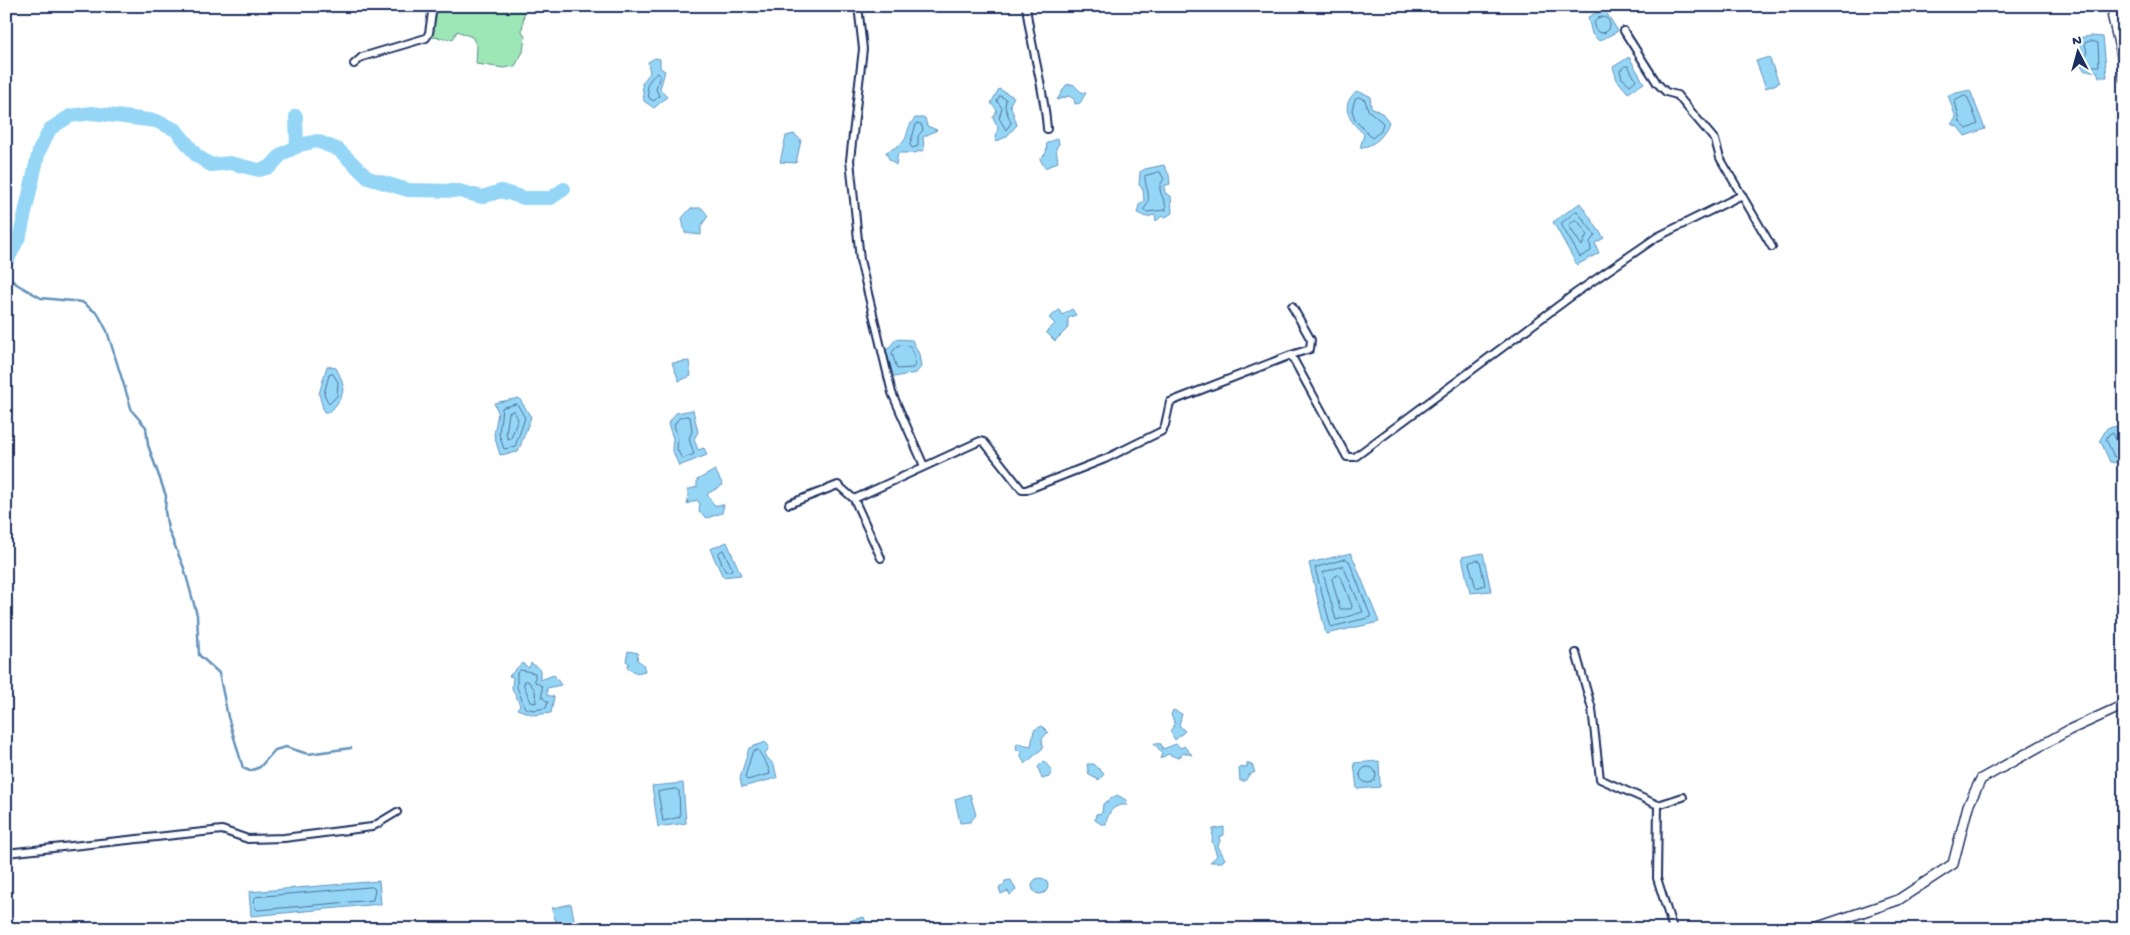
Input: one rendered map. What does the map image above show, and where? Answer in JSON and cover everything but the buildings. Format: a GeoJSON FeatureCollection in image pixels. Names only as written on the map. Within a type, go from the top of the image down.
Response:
{"type":"FeatureCollection","features":[{"type":"Feature","properties":{"kind":"main road"},"geometry":{"type":"LineString","coordinates":[[1812,929],[1898,900],[1953,864],[1968,806],[1981,779],[2070,730],[2124,706]]}},
{"type":"Feature","properties":{"kind":"street"},"geometry":{"type":"LineString","coordinates":[[354,64],[357,59],[362,57],[426,38],[429,33],[433,6]]}},
{"type":"Feature","properties":{"kind":"street"},"geometry":{"type":"LineString","coordinates":[[858,6],[863,49],[850,160],[860,260],[892,393],[924,466]]}},
{"type":"Feature","properties":{"kind":"street"},"geometry":{"type":"LineString","coordinates":[[1026,6],[1030,37],[1040,72],[1047,129]]}},
{"type":"Feature","properties":{"kind":"street"},"geometry":{"type":"LineString","coordinates":[[2116,6],[2112,16],[2123,63],[2124,79]]}},
{"type":"Feature","properties":{"kind":"street"},"geometry":{"type":"LineString","coordinates":[[1624,31],[1657,83],[1666,92],[1677,95],[1715,140],[1720,158],[1772,247]]}},
{"type":"Feature","properties":{"kind":"street"},"geometry":{"type":"LineString","coordinates":[[1291,355],[1347,457],[1355,457],[1577,292],[1657,237],[1742,195]]}},
{"type":"Feature","properties":{"kind":"street"},"geometry":{"type":"LineString","coordinates":[[854,499],[975,443],[984,442],[1022,490],[1105,459],[1162,431],[1165,426],[1170,402],[1310,349],[1311,344],[1292,306]]}},
{"type":"Feature","properties":{"kind":"street"},"geometry":{"type":"LineString","coordinates":[[789,504],[836,484],[854,499],[881,558]]}},
{"type":"Feature","properties":{"kind":"street"},"geometry":{"type":"LineString","coordinates":[[1576,653],[1592,709],[1600,779],[1658,805],[1683,797]]}},
{"type":"Feature","properties":{"kind":"street"},"geometry":{"type":"LineString","coordinates":[[1658,805],[1657,878],[1672,929]]}},
{"type":"Feature","properties":{"kind":"street"},"geometry":{"type":"LineString","coordinates":[[6,853],[222,830],[248,839],[284,838],[372,827],[396,812]]}},
{"type":"Feature","properties":{"kind":"green space"},"geometry":{"type":"Polygon","coordinates":[[[435,6],[525,6],[522,31],[525,37],[523,52],[515,66],[504,68],[476,64],[477,46],[472,37],[457,31],[453,39],[431,37],[435,6]]]}},
{"type":"Feature","properties":{"kind":"water"},"geometry":{"type":"Polygon","coordinates":[[[1604,9],[1618,31],[1599,41],[1592,34],[1588,17],[1604,9]]]}},
{"type":"Feature","properties":{"kind":"water"},"geometry":{"type":"Polygon","coordinates":[[[2103,37],[2107,77],[2099,77],[2097,71],[2085,71],[2077,60],[2082,54],[2079,38],[2103,37]]]}},
{"type":"Feature","properties":{"kind":"water"},"geometry":{"type":"Polygon","coordinates":[[[1629,57],[1644,83],[1628,93],[1617,80],[1613,67],[1629,57]]]}},
{"type":"Feature","properties":{"kind":"water"},"geometry":{"type":"Polygon","coordinates":[[[1769,57],[1779,83],[1766,88],[1756,61],[1769,57]]]}},
{"type":"Feature","properties":{"kind":"water"},"geometry":{"type":"Polygon","coordinates":[[[655,58],[660,59],[660,68],[665,71],[660,89],[667,97],[654,108],[644,101],[642,83],[650,73],[648,62],[655,58]]]}},
{"type":"Feature","properties":{"kind":"water"},"geometry":{"type":"Polygon","coordinates":[[[1073,84],[1081,92],[1086,93],[1080,103],[1075,104],[1074,99],[1069,96],[1057,100],[1066,85],[1073,84]]]}},
{"type":"Feature","properties":{"kind":"water"},"geometry":{"type":"Polygon","coordinates":[[[999,89],[1014,97],[1010,104],[1017,125],[1006,137],[995,142],[998,127],[993,118],[997,110],[991,103],[999,89]]]}},
{"type":"Feature","properties":{"kind":"water"},"geometry":{"type":"Polygon","coordinates":[[[1970,90],[1985,129],[1965,136],[1958,127],[1951,124],[1956,118],[1948,95],[1970,90]]]}},
{"type":"Feature","properties":{"kind":"water"},"geometry":{"type":"Polygon","coordinates":[[[1357,91],[1370,96],[1371,107],[1383,114],[1389,122],[1378,140],[1360,148],[1364,134],[1354,124],[1347,108],[1348,102],[1357,91]]]}},
{"type":"Feature","properties":{"kind":"water"},"geometry":{"type":"Polygon","coordinates":[[[915,118],[925,118],[927,126],[937,130],[923,137],[924,150],[914,153],[898,153],[896,165],[889,159],[886,152],[901,144],[915,118]]]}},
{"type":"Feature","properties":{"kind":"water"},"geometry":{"type":"Polygon","coordinates":[[[794,134],[801,140],[796,163],[780,162],[786,136],[794,134]]]}},
{"type":"Feature","properties":{"kind":"water"},"geometry":{"type":"Polygon","coordinates":[[[1058,138],[1059,144],[1056,148],[1058,162],[1045,168],[1040,159],[1046,153],[1047,143],[1058,138]]]}},
{"type":"Feature","properties":{"kind":"water"},"geometry":{"type":"Polygon","coordinates":[[[1164,165],[1169,175],[1170,184],[1164,186],[1165,193],[1171,196],[1172,213],[1166,217],[1162,216],[1156,221],[1155,215],[1146,217],[1137,213],[1139,205],[1144,201],[1143,189],[1139,185],[1140,172],[1164,165]]]}},
{"type":"Feature","properties":{"kind":"water"},"geometry":{"type":"Polygon","coordinates":[[[1580,203],[1604,238],[1595,243],[1599,253],[1577,265],[1553,222],[1580,203]]]}},
{"type":"Feature","properties":{"kind":"water"},"geometry":{"type":"Polygon","coordinates":[[[691,208],[702,208],[708,216],[701,226],[701,235],[685,233],[682,218],[691,208]]]}},
{"type":"Feature","properties":{"kind":"water"},"geometry":{"type":"Polygon","coordinates":[[[1072,309],[1076,315],[1068,318],[1068,328],[1055,341],[1046,332],[1055,324],[1049,318],[1059,310],[1062,315],[1072,309]]]}},
{"type":"Feature","properties":{"kind":"water"},"geometry":{"type":"Polygon","coordinates":[[[896,339],[912,340],[919,354],[921,367],[916,373],[894,377],[886,351],[896,339]]]}},
{"type":"Feature","properties":{"kind":"water"},"geometry":{"type":"Polygon","coordinates":[[[689,361],[691,376],[679,381],[672,363],[689,361]]]}},
{"type":"Feature","properties":{"kind":"water"},"geometry":{"type":"Polygon","coordinates":[[[327,366],[336,368],[342,381],[343,391],[339,401],[330,412],[324,412],[319,394],[327,366]]]}},
{"type":"Feature","properties":{"kind":"water"},"geometry":{"type":"Polygon","coordinates":[[[519,398],[531,417],[518,452],[500,455],[494,435],[498,412],[494,403],[519,398]]]}},
{"type":"Feature","properties":{"kind":"water"},"geometry":{"type":"Polygon","coordinates":[[[693,410],[698,432],[694,439],[698,450],[704,448],[707,455],[679,466],[672,449],[673,438],[668,424],[676,413],[693,410]]]}},
{"type":"Feature","properties":{"kind":"water"},"geometry":{"type":"Polygon","coordinates":[[[2118,426],[2124,458],[2118,463],[2110,462],[2100,440],[2107,428],[2118,426]]]}},
{"type":"Feature","properties":{"kind":"water"},"geometry":{"type":"Polygon","coordinates":[[[715,470],[723,485],[707,494],[714,505],[724,505],[722,513],[707,518],[699,512],[700,504],[697,500],[687,504],[689,495],[687,490],[697,487],[697,480],[715,470]]]}},
{"type":"Feature","properties":{"kind":"water"},"geometry":{"type":"Polygon","coordinates":[[[727,542],[741,575],[723,577],[710,549],[727,542]]]}},
{"type":"Feature","properties":{"kind":"water"},"geometry":{"type":"Polygon","coordinates":[[[1351,553],[1379,622],[1326,634],[1309,563],[1351,553]]]}},
{"type":"Feature","properties":{"kind":"water"},"geometry":{"type":"Polygon","coordinates":[[[1483,553],[1491,591],[1470,593],[1462,557],[1483,553]]]}},
{"type":"Feature","properties":{"kind":"water"},"geometry":{"type":"Polygon","coordinates":[[[628,651],[638,653],[637,660],[643,664],[645,671],[637,673],[627,668],[629,663],[626,661],[628,651]]]}},
{"type":"Feature","properties":{"kind":"water"},"geometry":{"type":"Polygon","coordinates":[[[522,663],[529,668],[531,663],[540,669],[540,680],[554,675],[561,685],[547,688],[547,695],[554,697],[551,713],[534,715],[517,709],[520,705],[512,688],[513,677],[509,676],[522,663]]]}},
{"type":"Feature","properties":{"kind":"water"},"geometry":{"type":"Polygon","coordinates":[[[1173,710],[1182,714],[1179,725],[1185,731],[1175,740],[1170,731],[1175,724],[1171,715],[1173,710]]]}},
{"type":"Feature","properties":{"kind":"water"},"geometry":{"type":"Polygon","coordinates":[[[1042,726],[1048,732],[1042,739],[1043,748],[1025,764],[1021,757],[1021,751],[1016,750],[1017,743],[1031,746],[1034,730],[1042,726]]]}},
{"type":"Feature","properties":{"kind":"water"},"geometry":{"type":"Polygon","coordinates":[[[766,742],[769,747],[765,755],[774,765],[777,778],[742,787],[740,778],[749,748],[766,742]]]}},
{"type":"Feature","properties":{"kind":"water"},"geometry":{"type":"Polygon","coordinates":[[[1154,743],[1161,744],[1163,749],[1176,744],[1181,748],[1184,746],[1192,755],[1184,753],[1178,758],[1168,754],[1160,759],[1162,753],[1154,743]]]}},
{"type":"Feature","properties":{"kind":"water"},"geometry":{"type":"Polygon","coordinates":[[[1044,761],[1052,771],[1049,777],[1042,779],[1038,767],[1044,761]]]}},
{"type":"Feature","properties":{"kind":"water"},"geometry":{"type":"Polygon","coordinates":[[[1379,761],[1380,787],[1357,789],[1354,763],[1379,761]]]}},
{"type":"Feature","properties":{"kind":"water"},"geometry":{"type":"Polygon","coordinates":[[[1247,763],[1252,765],[1255,772],[1249,775],[1245,781],[1240,781],[1239,768],[1247,767],[1247,763]]]}},
{"type":"Feature","properties":{"kind":"water"},"geometry":{"type":"Polygon","coordinates":[[[1087,764],[1094,764],[1104,774],[1099,780],[1089,775],[1087,764]]]}},
{"type":"Feature","properties":{"kind":"water"},"geometry":{"type":"Polygon","coordinates":[[[683,783],[686,823],[658,827],[652,786],[683,783]]]}},
{"type":"Feature","properties":{"kind":"water"},"geometry":{"type":"Polygon","coordinates":[[[970,794],[976,815],[970,822],[960,823],[955,799],[970,794]]]}},
{"type":"Feature","properties":{"kind":"water"},"geometry":{"type":"Polygon","coordinates":[[[1117,795],[1126,800],[1127,805],[1112,809],[1106,824],[1101,824],[1095,820],[1096,814],[1102,813],[1103,804],[1117,795]]]}},
{"type":"Feature","properties":{"kind":"water"},"geometry":{"type":"Polygon","coordinates":[[[1224,827],[1224,835],[1219,837],[1218,846],[1225,859],[1222,862],[1210,862],[1217,856],[1212,841],[1213,829],[1224,827]]]}},
{"type":"Feature","properties":{"kind":"water"},"geometry":{"type":"Polygon","coordinates":[[[1037,878],[1043,878],[1048,883],[1046,892],[1037,894],[1032,889],[1032,883],[1037,878]]]}},
{"type":"Feature","properties":{"kind":"water"},"geometry":{"type":"Polygon","coordinates":[[[1011,880],[1016,890],[1010,895],[1008,891],[1001,894],[999,888],[1004,885],[1005,881],[1011,880]]]}},
{"type":"Feature","properties":{"kind":"water"},"geometry":{"type":"Polygon","coordinates":[[[379,881],[381,904],[251,916],[249,892],[379,881]]]}},
{"type":"Feature","properties":{"kind":"water"},"geometry":{"type":"Polygon","coordinates":[[[571,904],[576,929],[558,929],[552,908],[571,904]]]}},
{"type":"Feature","properties":{"kind":"water"},"geometry":{"type":"Polygon","coordinates":[[[864,917],[868,929],[850,929],[844,922],[864,917]]]}},
{"type":"Feature","properties":{"kind":"waterway"},"geometry":{"type":"LineString","coordinates":[[6,263],[20,235],[39,151],[50,129],[70,116],[92,113],[156,121],[176,130],[197,156],[211,165],[230,163],[259,170],[270,167],[282,154],[300,145],[317,141],[339,150],[368,178],[408,190],[459,191],[482,197],[501,191],[524,198],[551,198],[564,189]]}},
{"type":"Feature","properties":{"kind":"waterway"},"geometry":{"type":"LineString","coordinates":[[296,116],[297,147]]}},
{"type":"Feature","properties":{"kind":"waterway"},"geometry":{"type":"LineString","coordinates":[[6,276],[41,298],[82,302],[98,314],[107,331],[132,411],[146,427],[148,445],[166,496],[165,511],[168,529],[184,568],[197,615],[199,655],[219,673],[228,717],[243,768],[250,771],[260,767],[275,750],[286,747],[308,754],[351,748]]}}]}
